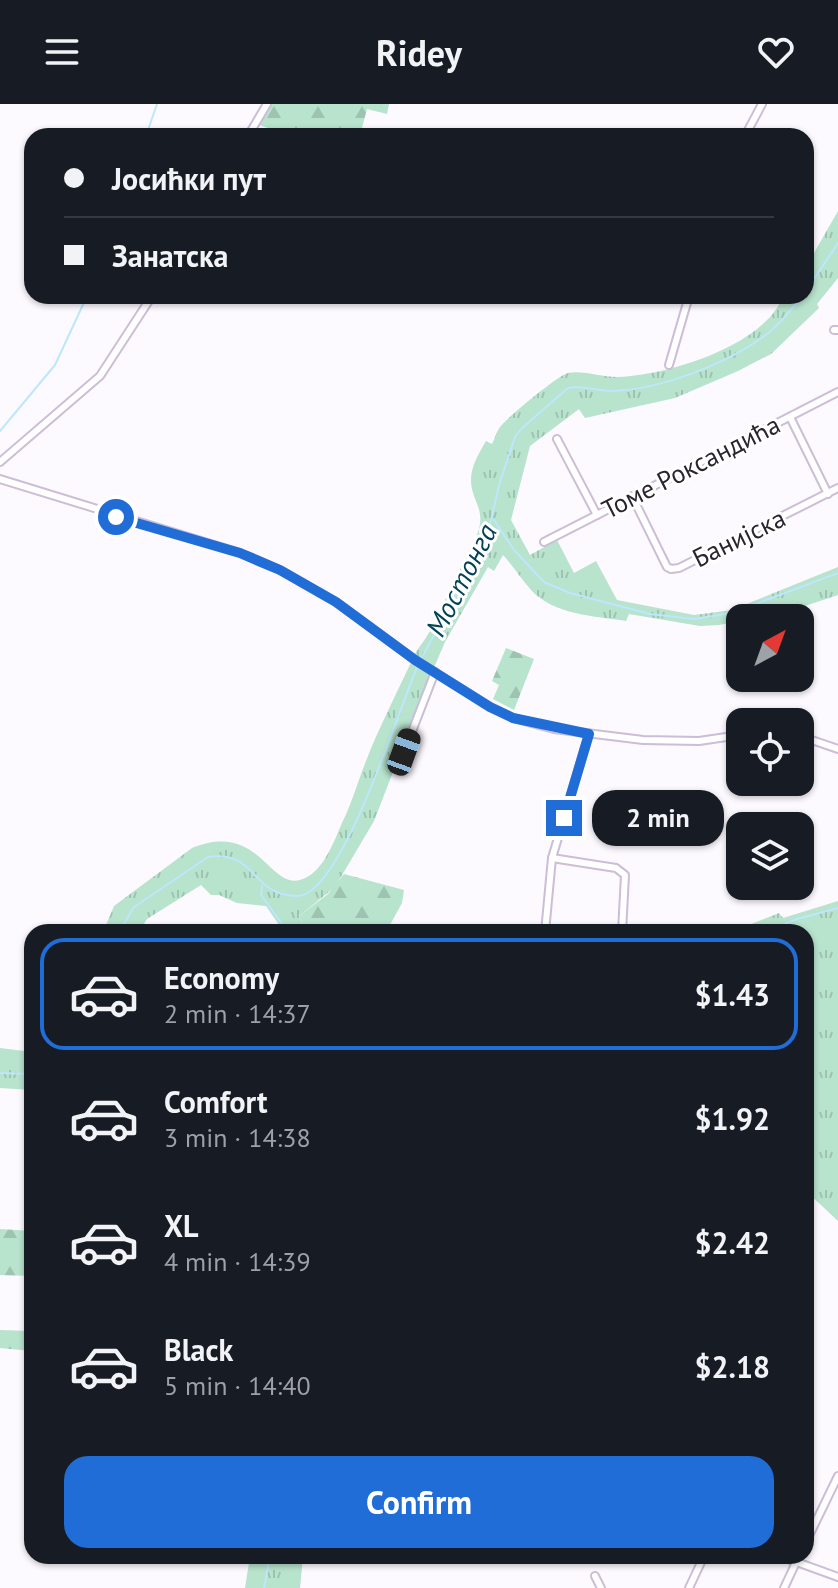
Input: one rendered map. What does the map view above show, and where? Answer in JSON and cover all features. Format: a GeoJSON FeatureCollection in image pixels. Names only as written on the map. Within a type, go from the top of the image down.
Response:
{"type":"FeatureCollection","features":[{"type":"Feature","properties":{"kind":"street"},"geometry":{"type":"LineString","coordinates":[[253,128],[267,104]]}},
{"type":"Feature","properties":{"kind":"street"},"geometry":{"type":"LineString","coordinates":[[749,128],[762,104]]}},
{"type":"Feature","properties":{"kind":"street"},"geometry":{"type":"LineString","coordinates":[[0,462],[100,376],[147,304]]}},
{"type":"Feature","properties":{"kind":"street"},"geometry":{"type":"LineString","coordinates":[[669,365],[687,304]]}},
{"type":"Feature","properties":{"kind":"street","name":"Томе Роксандића"},"geometry":{"type":"LineString","coordinates":[[544,542],[838,392]]}},
{"type":"Feature","properties":{"kind":"street"},"geometry":{"type":"LineString","coordinates":[[790,417],[828,494]]}},
{"type":"Feature","properties":{"kind":"street"},"geometry":{"type":"LineString","coordinates":[[557,439],[597,515]]}},
{"type":"Feature","properties":{"kind":"street"},"geometry":{"type":"LineString","coordinates":[[0,479],[240,553],[280,570],[336,602],[415,660],[513,718],[589,734],[672,742],[726,737]]}},
{"type":"Feature","properties":{"kind":"street","name":"Банијска"},"geometry":{"type":"LineString","coordinates":[[632,496],[667,567],[671,569],[754,532],[838,488]]}},
{"type":"Feature","properties":{"kind":"street"},"geometry":{"type":"LineString","coordinates":[[404,752],[433,671]]}},
{"type":"Feature","properties":{"kind":"street"},"geometry":{"type":"LineString","coordinates":[[546,924],[552,858],[589,734]]}},
{"type":"Feature","properties":{"kind":"street"},"geometry":{"type":"LineString","coordinates":[[814,741],[838,749]]}},
{"type":"Feature","properties":{"kind":"street"},"geometry":{"type":"LineString","coordinates":[[552,858],[616,868],[623,872],[622,924]]}},
{"type":"Feature","properties":{"kind":"street"},"geometry":{"type":"LineString","coordinates":[[814,1526],[838,1476]]}},
{"type":"Feature","properties":{"kind":"street"},"geometry":{"type":"LineString","coordinates":[[689,1588],[700,1564]]}},
{"type":"Feature","properties":{"kind":"street"},"geometry":{"type":"LineString","coordinates":[[784,1588],[795,1564]]}},
{"type":"Feature","properties":{"kind":"street"},"geometry":{"type":"LineString","coordinates":[[808,1564],[838,1577]]}},
{"type":"Feature","properties":{"kind":"street"},"geometry":{"type":"LineString","coordinates":[[595,1576],[601,1588]]}},
{"type":"Feature","properties":{"kind":"green space"},"geometry":{"type":"Polygon","coordinates":[[[265,104],[389,104],[387,114],[367,109],[362,128],[268,128],[254,123],[265,104]]]}},
{"type":"Feature","properties":{"kind":"green space"},"geometry":{"type":"Polygon","coordinates":[[[838,211],[838,278],[817,304],[819,308],[771,354],[675,398],[585,418],[579,409],[530,446],[511,520],[530,555],[557,540],[574,573],[596,561],[617,600],[694,615],[726,611],[726,624],[700,626],[629,614],[626,621],[563,609],[551,605],[531,590],[503,555],[494,571],[488,567],[445,642],[374,821],[335,887],[299,916],[302,924],[278,924],[266,906],[237,903],[211,895],[201,885],[144,924],[106,924],[114,906],[192,848],[215,842],[233,843],[247,848],[289,880],[308,877],[321,864],[349,808],[371,748],[414,656],[435,623],[476,538],[480,517],[471,475],[476,460],[486,441],[492,444],[499,429],[522,406],[568,373],[617,377],[686,364],[711,355],[756,330],[779,304],[814,304],[814,253],[838,211]]]}},
{"type":"Feature","properties":{"kind":"green space"},"geometry":{"type":"Polygon","coordinates":[[[838,567],[838,595],[811,604],[747,604],[838,567]]]}},
{"type":"Feature","properties":{"kind":"green space"},"geometry":{"type":"Polygon","coordinates":[[[506,648],[534,659],[514,710],[493,699],[499,685],[492,681],[506,648]]]}},
{"type":"Feature","properties":{"kind":"green space"},"geometry":{"type":"Polygon","coordinates":[[[344,874],[404,890],[402,903],[390,924],[302,924],[299,916],[328,894],[344,874]]]}},
{"type":"Feature","properties":{"kind":"green space"},"geometry":{"type":"Polygon","coordinates":[[[838,901],[838,1221],[814,1198],[814,924],[751,924],[779,913],[783,918],[838,901]]]}},
{"type":"Feature","properties":{"kind":"green space"},"geometry":{"type":"Polygon","coordinates":[[[0,1048],[24,1051],[24,1090],[0,1088],[0,1048]]]}},
{"type":"Feature","properties":{"kind":"green space"},"geometry":{"type":"Polygon","coordinates":[[[0,1229],[24,1230],[24,1276],[0,1275],[0,1229]]]}},
{"type":"Feature","properties":{"kind":"green space"},"geometry":{"type":"Polygon","coordinates":[[[0,1330],[24,1331],[24,1350],[0,1348],[0,1330]]]}},
{"type":"Feature","properties":{"kind":"green space"},"geometry":{"type":"Polygon","coordinates":[[[249,1564],[302,1564],[300,1588],[245,1588],[249,1564]]]}},
{"type":"Feature","properties":{"kind":"waterway"},"geometry":{"type":"LineString","coordinates":[[149,128],[157,104]]}},
{"type":"Feature","properties":{"kind":"waterway","name":"Мостонга"},"geometry":{"type":"LineString","coordinates":[[814,279],[838,243]]}},
{"type":"Feature","properties":{"kind":"waterway"},"geometry":{"type":"LineString","coordinates":[[0,431],[55,365],[83,304]]}},
{"type":"Feature","properties":{"kind":"waterway","name":"Мостонга"},"geometry":{"type":"LineString","coordinates":[[421,659],[487,538],[499,485],[515,437],[521,429],[568,388],[611,391],[651,386],[715,364],[768,333],[795,304]]}},
{"type":"Feature","properties":{"kind":"waterway"},"geometry":{"type":"LineString","coordinates":[[494,520],[514,550],[544,582],[570,593],[650,614],[694,619],[732,613],[838,573]]}},
{"type":"Feature","properties":{"kind":"waterway","name":"Мостонга"},"geometry":{"type":"LineString","coordinates":[[124,924],[134,907],[208,857],[236,860],[281,894],[297,896],[314,888],[332,866],[368,796],[418,665]]}},
{"type":"Feature","properties":{"kind":"waterway"},"geometry":{"type":"LineString","coordinates":[[262,886],[261,895],[282,924]]}},
{"type":"Feature","properties":{"kind":"waterway"},"geometry":{"type":"LineString","coordinates":[[785,924],[838,908]]}},
{"type":"Feature","properties":{"kind":"waterway"},"geometry":{"type":"LineString","coordinates":[[0,1073],[24,1074]]}},
{"type":"Feature","properties":{"kind":"waterway","name":"Мостонга"},"geometry":{"type":"LineString","coordinates":[[264,1588],[268,1564]]}},
{"type":"Feature","properties":{"kind":"route"},"geometry":{"type":"LineString","coordinates":[[116,517],[240,553],[298,578],[415,660],[490,707],[513,718],[589,734],[564,818]]}}]}
